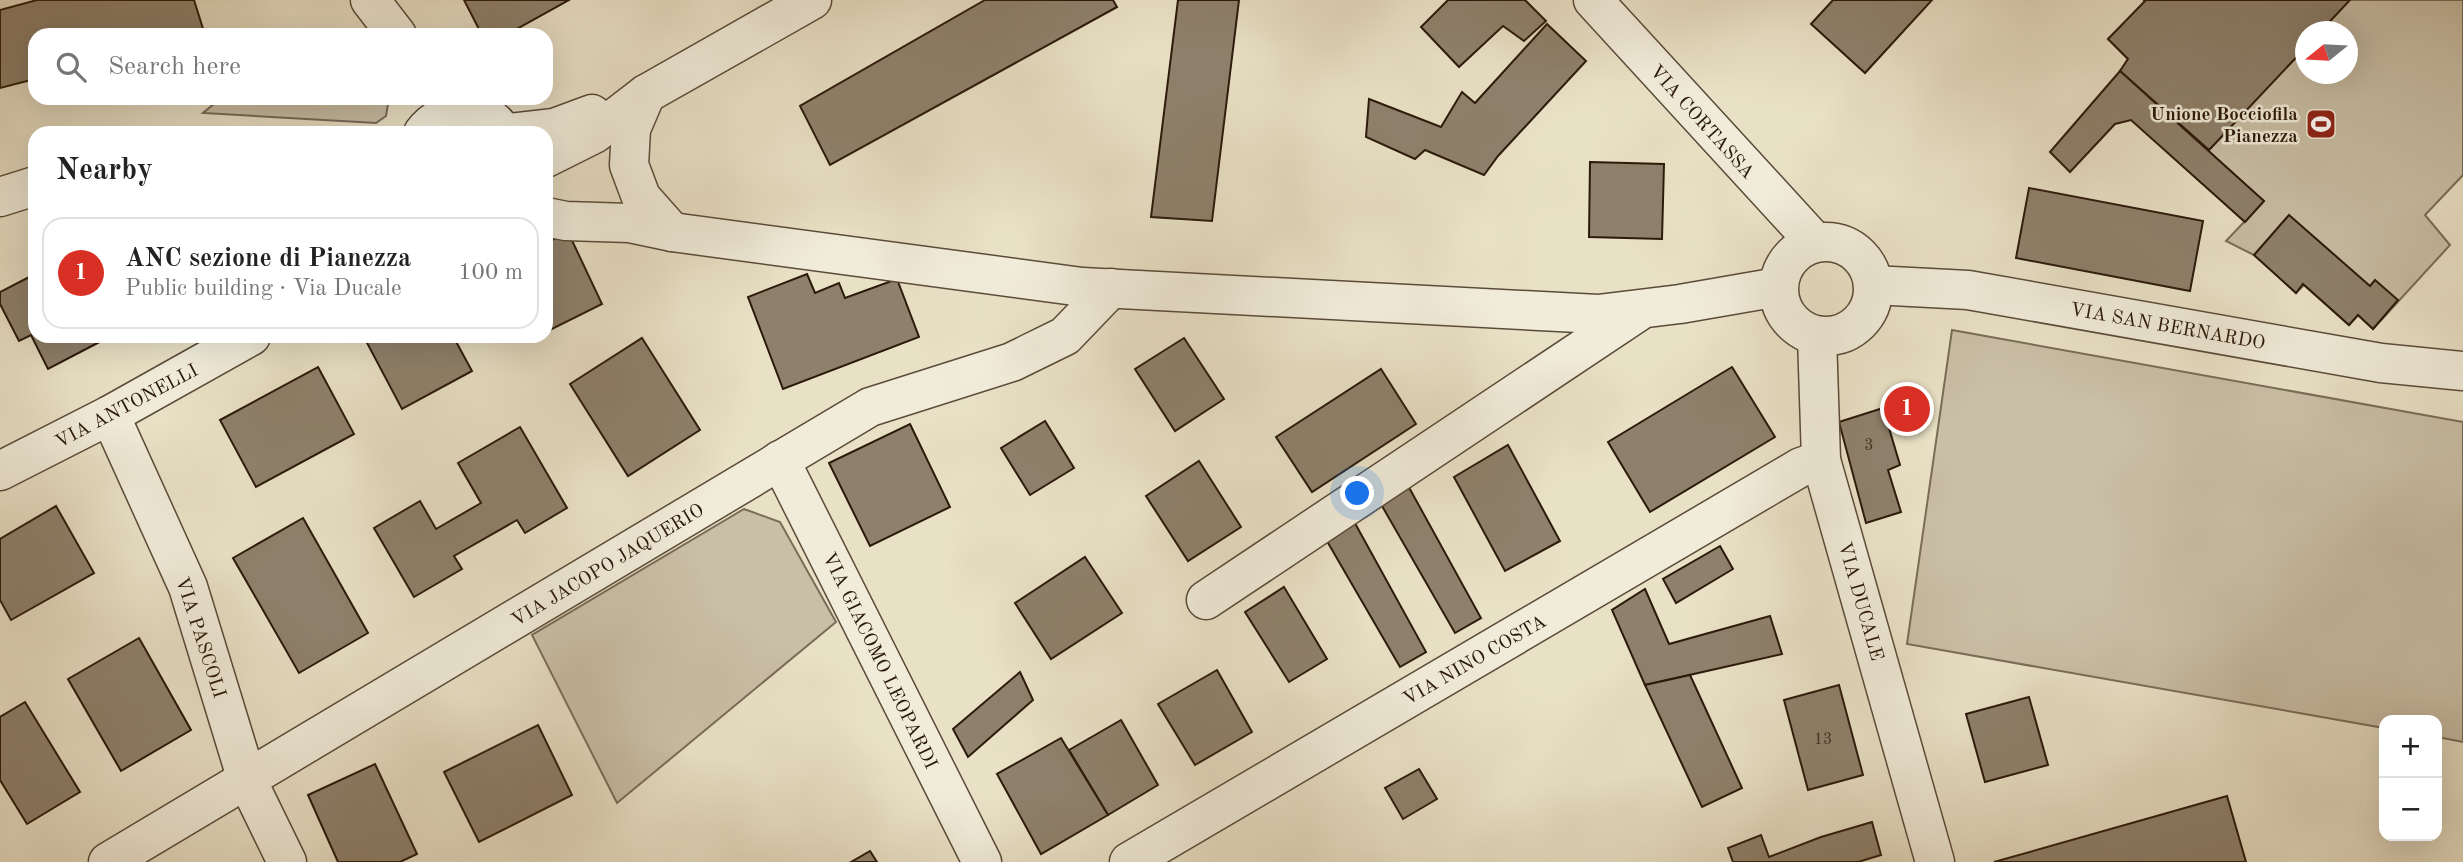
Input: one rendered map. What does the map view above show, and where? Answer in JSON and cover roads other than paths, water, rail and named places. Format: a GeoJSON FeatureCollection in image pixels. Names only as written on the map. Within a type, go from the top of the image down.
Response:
{"type":"FeatureCollection","features":[{"type":"Feature","properties":{"kind":"street"},"geometry":{"type":"LineString","coordinates":[[370,0],[392,28]]}},
{"type":"Feature","properties":{"kind":"street"},"geometry":{"type":"LineString","coordinates":[[553,154],[594,134],[646,94],[812,0]]}},
{"type":"Feature","properties":{"kind":"street","name":"VIA CORTASSA"},"geometry":{"type":"LineString","coordinates":[[1592,0],[1815,242]]}},
{"type":"Feature","properties":{"kind":"street"},"geometry":{"type":"LineString","coordinates":[[553,128],[646,94]]}},
{"type":"Feature","properties":{"kind":"street"},"geometry":{"type":"LineString","coordinates":[[646,94],[631,129],[629,165],[641,197],[672,232]]}},
{"type":"Feature","properties":{"kind":"street"},"geometry":{"type":"LineString","coordinates":[[422,123],[457,110],[473,111],[490,120],[538,126]]}},
{"type":"Feature","properties":{"kind":"street"},"geometry":{"type":"LineString","coordinates":[[0,197],[28,188]]}},
{"type":"Feature","properties":{"kind":"street"},"geometry":{"type":"LineString","coordinates":[[553,194],[629,223],[672,232],[1082,286],[1598,314],[1778,287]]}},
{"type":"Feature","properties":{"kind":"street"},"geometry":{"type":"LineString","coordinates":[[553,218],[629,223]]}},
{"type":"Feature","properties":{"kind":"street"},"geometry":{"type":"LineString","coordinates":[[1815,242],[1837,242],[1848,247],[1861,257],[1869,270],[1873,285],[1872,300],[1857,325],[1831,337],[1804,331],[1793,323],[1779,301],[1781,272],[1788,259],[1800,248],[1815,242]]}},
{"type":"Feature","properties":{"kind":"street","name":"VIA SAN BERNARDO"},"geometry":{"type":"LineString","coordinates":[[1873,285],[1968,290],[2381,363],[2463,371]]}},
{"type":"Feature","properties":{"kind":"street","name":"VIA JACOPO JAQUERIO"},"geometry":{"type":"LineString","coordinates":[[108,862],[870,407],[1012,362],[1065,336],[1111,288]]}},
{"type":"Feature","properties":{"kind":"street"},"geometry":{"type":"LineString","coordinates":[[1206,600],[1644,308]]}},
{"type":"Feature","properties":{"kind":"street","name":"VIA DUCALE"},"geometry":{"type":"LineString","coordinates":[[1817,335],[1822,460],[1936,862]]}},
{"type":"Feature","properties":{"kind":"street","name":"VIA ANTONELLI"},"geometry":{"type":"LineString","coordinates":[[0,471],[110,415],[239,343]]}},
{"type":"Feature","properties":{"kind":"street","name":"VIA PASCOLI"},"geometry":{"type":"LineString","coordinates":[[110,415],[188,587],[247,780],[287,862]]}},
{"type":"Feature","properties":{"kind":"street","name":"VIA GIACOMO LEOPARDI"},"geometry":{"type":"LineString","coordinates":[[780,460],[982,862]]}},
{"type":"Feature","properties":{"kind":"street","name":"VIA NINO COSTA"},"geometry":{"type":"LineString","coordinates":[[1129,862],[1789,474],[1822,460]]}},
{"type":"Feature","properties":{"kind":"place","name":"Unione Bocciofila Pianezza"},"geometry":{"type":"Point","coordinates":[2321,124]}},
{"type":"Feature","properties":{"kind":"place","name":"ANC sezione di Pianezza"},"geometry":{"type":"Point","coordinates":[1907,409]}}]}
